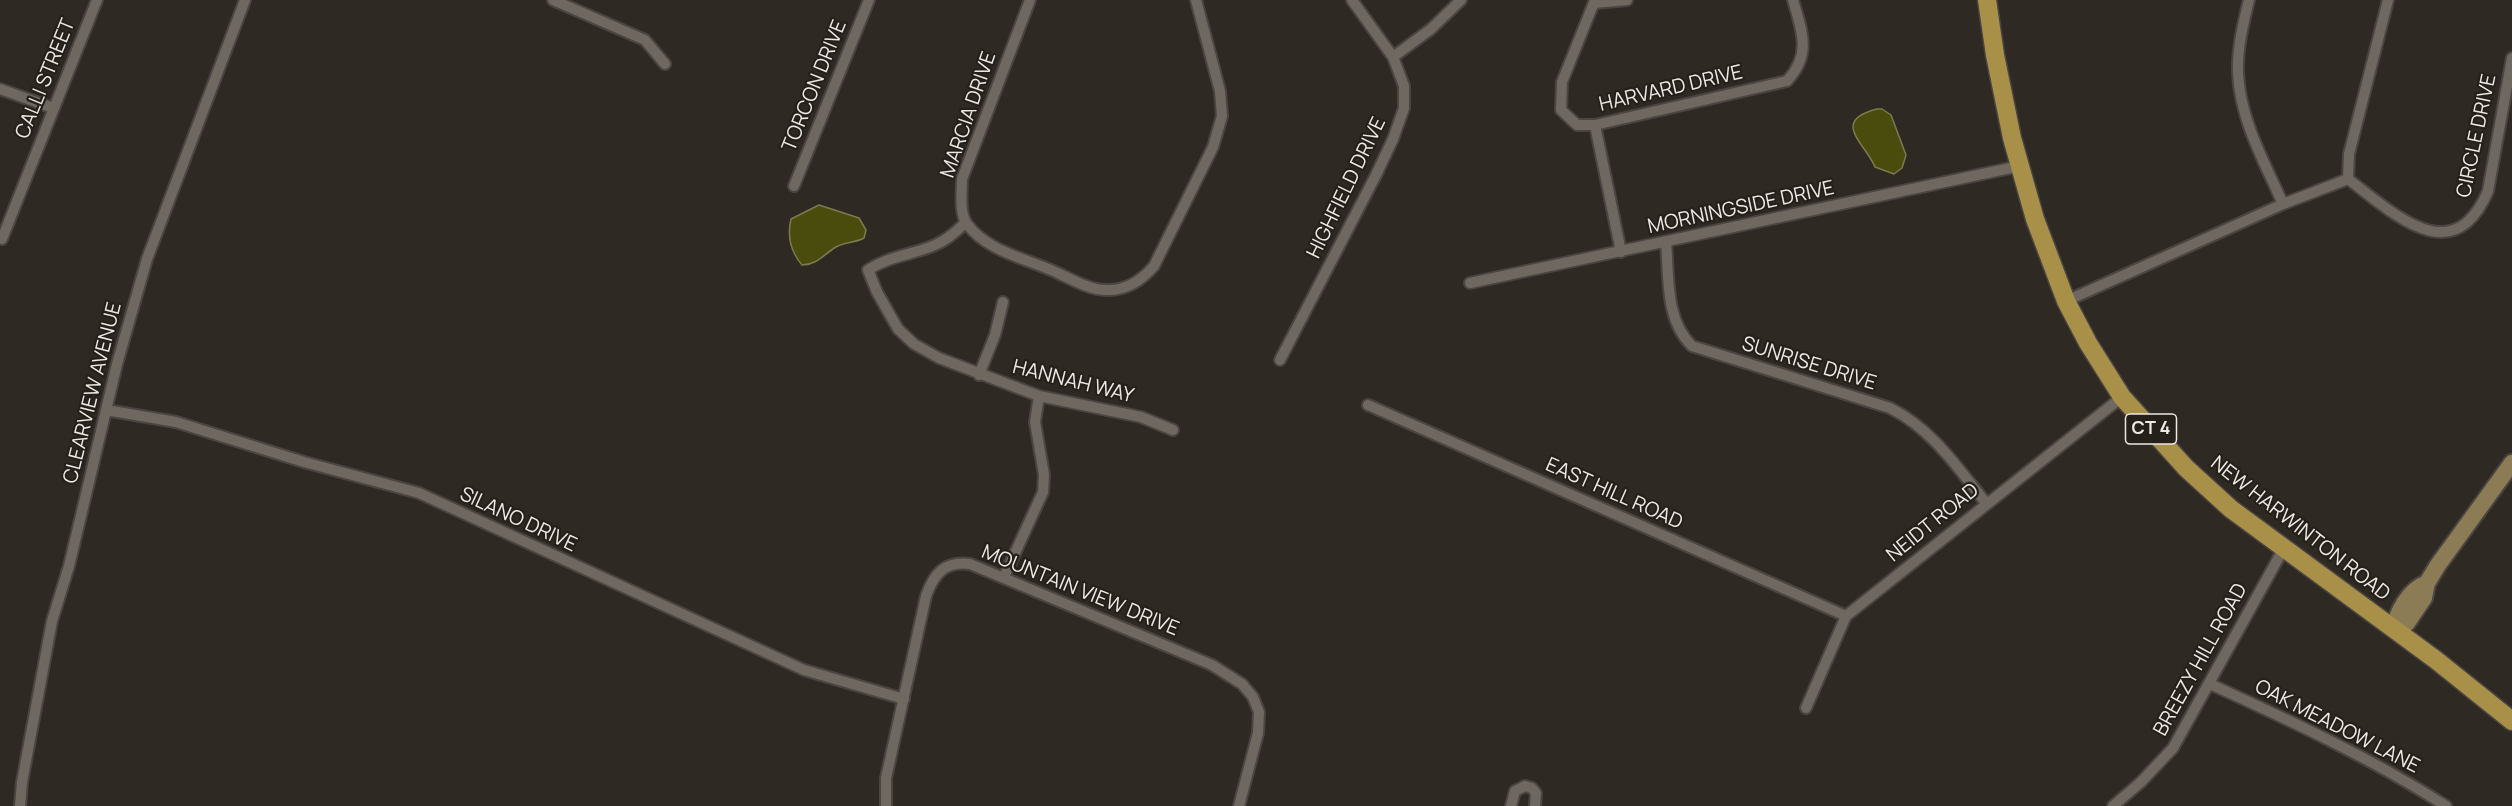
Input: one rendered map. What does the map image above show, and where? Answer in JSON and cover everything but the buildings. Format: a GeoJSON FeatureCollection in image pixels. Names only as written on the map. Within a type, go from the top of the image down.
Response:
{"type":"FeatureCollection","features":[{"type":"Feature","properties":{"kind":"main road","name":"NEW HARWINTON ROAD"},"geometry":{"type":"LineString","coordinates":[[1987,0],[1995,55],[2034,219],[2066,301],[2088,343],[2122,397],[2186,468],[2231,509],[2445,666],[2512,721]]}},
{"type":"Feature","properties":{"kind":"main road"},"geometry":{"type":"LineString","coordinates":[[2395,630],[2407,623],[2424,598],[2427,583],[2452,544],[2512,464]]}},
{"type":"Feature","properties":{"kind":"street","name":"CALLI STREET"},"geometry":{"type":"LineString","coordinates":[[2,239],[97,0]]}},
{"type":"Feature","properties":{"kind":"street","name":"CLEARVIEW AVENUE"},"geometry":{"type":"LineString","coordinates":[[20,806],[22,782],[52,621],[69,566],[106,410],[147,259],[245,0]]}},
{"type":"Feature","properties":{"kind":"street"},"geometry":{"type":"LineString","coordinates":[[554,0],[645,40],[665,64]]}},
{"type":"Feature","properties":{"kind":"street","name":"TORCON DRIVE"},"geometry":{"type":"LineString","coordinates":[[794,186],[869,0]]}},
{"type":"Feature","properties":{"kind":"street","name":"MARCIA DRIVE"},"geometry":{"type":"LineString","coordinates":[[965,223],[961,204],[962,179],[1030,0]]}},
{"type":"Feature","properties":{"kind":"street"},"geometry":{"type":"LineString","coordinates":[[965,223],[982,238],[1006,253],[1090,287],[1104,291],[1117,290],[1140,281],[1158,259],[1213,147],[1222,116],[1220,91],[1196,0]]}},
{"type":"Feature","properties":{"kind":"street","name":"HIGHFIELD DRIVE"},"geometry":{"type":"LineString","coordinates":[[1281,360],[1376,175],[1404,108],[1404,86],[1393,57],[1352,0]]}},
{"type":"Feature","properties":{"kind":"street"},"geometry":{"type":"LineString","coordinates":[[1393,57],[1431,29],[1461,0]]}},
{"type":"Feature","properties":{"kind":"street"},"geometry":{"type":"LineString","coordinates":[[1595,1],[1628,0]]}},
{"type":"Feature","properties":{"kind":"street","name":"HARVARD DRIVE"},"geometry":{"type":"LineString","coordinates":[[1595,1],[1562,82],[1561,110],[1577,124],[1595,125],[1787,81],[1798,69],[1803,54],[1802,34],[1793,0]]}},
{"type":"Feature","properties":{"kind":"street"},"geometry":{"type":"LineString","coordinates":[[2249,0],[2239,52],[2238,75],[2242,102],[2250,132],[2283,204]]}},
{"type":"Feature","properties":{"kind":"street"},"geometry":{"type":"LineString","coordinates":[[2066,301],[2283,204],[2348,179],[2349,154],[2388,0]]}},
{"type":"Feature","properties":{"kind":"street","name":"CIRCLE DRIVE"},"geometry":{"type":"LineString","coordinates":[[2348,179],[2398,216],[2420,229],[2440,233],[2465,225],[2480,211],[2488,192],[2512,58]]}},
{"type":"Feature","properties":{"kind":"street"},"geometry":{"type":"LineString","coordinates":[[0,89],[53,108]]}},
{"type":"Feature","properties":{"kind":"street"},"geometry":{"type":"LineString","coordinates":[[1595,125],[1622,252]]}},
{"type":"Feature","properties":{"kind":"street","name":"MORNINGSIDE DRIVE"},"geometry":{"type":"LineString","coordinates":[[1470,283],[2020,166]]}},
{"type":"Feature","properties":{"kind":"street","name":"HANNAH WAY"},"geometry":{"type":"LineString","coordinates":[[965,223],[950,237],[933,246],[883,260],[868,270],[877,292],[898,329],[914,344],[939,358],[979,375],[1038,396],[1141,417],[1173,430]]}},
{"type":"Feature","properties":{"kind":"street","name":"SUNRISE DRIVE"},"geometry":{"type":"LineString","coordinates":[[1666,242],[1672,309],[1681,335],[1692,346],[1890,408],[1907,417],[1928,433],[1986,503]]}},
{"type":"Feature","properties":{"kind":"street"},"geometry":{"type":"LineString","coordinates":[[979,375],[995,335],[1003,302]]}},
{"type":"Feature","properties":{"kind":"street"},"geometry":{"type":"LineString","coordinates":[[1004,577],[1043,492],[1044,475],[1035,422],[1038,396]]}},
{"type":"Feature","properties":{"kind":"street","name":"NEIDT ROAD"},"geometry":{"type":"LineString","coordinates":[[1806,708],[1846,616],[2122,397]]}},
{"type":"Feature","properties":{"kind":"street","name":"EAST HILL ROAD"},"geometry":{"type":"LineString","coordinates":[[1368,405],[1846,616]]}},
{"type":"Feature","properties":{"kind":"street","name":"SILANO DRIVE"},"geometry":{"type":"LineString","coordinates":[[106,410],[176,422],[304,462],[419,494],[804,670],[904,699]]}},
{"type":"Feature","properties":{"kind":"street","name":"BREEZY HILL ROAD"},"geometry":{"type":"LineString","coordinates":[[2113,806],[2173,748],[2284,548]]}},
{"type":"Feature","properties":{"kind":"street","name":"MOUNTAIN VIEW DRIVE"},"geometry":{"type":"LineString","coordinates":[[886,806],[886,778],[926,596],[938,572],[947,565],[957,562],[970,564],[1004,577],[1212,665],[1242,684],[1253,697],[1258,712],[1258,733],[1239,806]]}},
{"type":"Feature","properties":{"kind":"street","name":"OAK MEADOW LANE"},"geometry":{"type":"LineString","coordinates":[[2210,684],[2326,738],[2400,776],[2445,806]]}},
{"type":"Feature","properties":{"kind":"street"},"geometry":{"type":"LineString","coordinates":[[1510,806],[1515,791],[1526,786],[1535,792],[1537,798],[1535,806]]}},
{"type":"Feature","properties":{"kind":"shaded area"},"geometry":{"type":"Polygon","coordinates":[[[1882,109],[1891,115],[1906,155],[1902,168],[1894,174],[1875,167],[1859,141],[1853,126],[1855,120],[1863,114],[1882,109]]]}},
{"type":"Feature","properties":{"kind":"shaded area"},"geometry":{"type":"Polygon","coordinates":[[[819,205],[859,218],[866,230],[864,238],[839,245],[816,261],[802,265],[791,243],[789,232],[791,219],[819,205]]]}}]}
